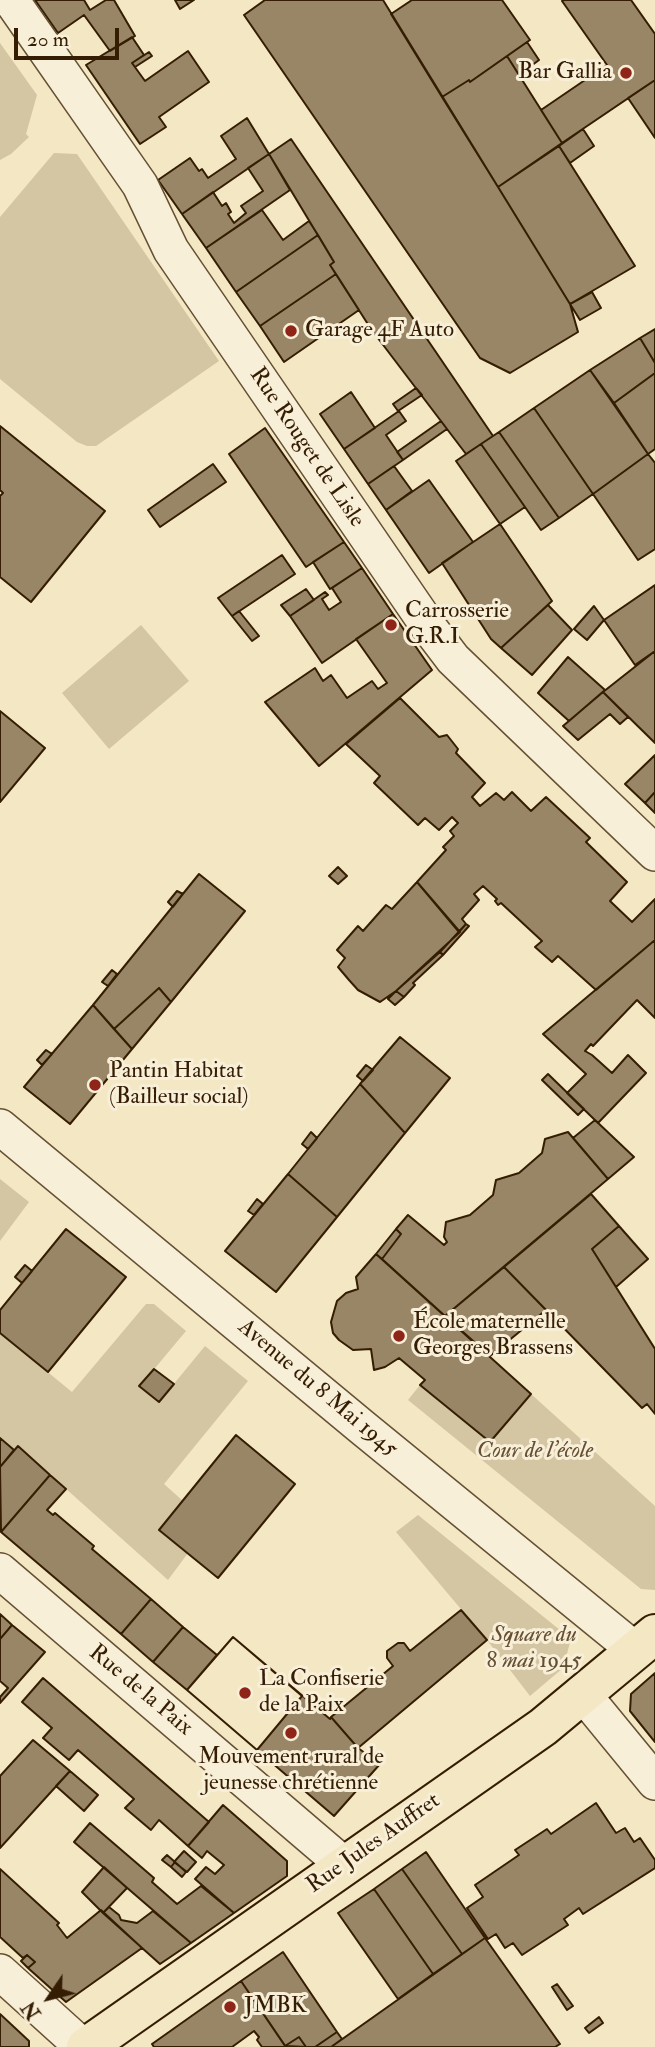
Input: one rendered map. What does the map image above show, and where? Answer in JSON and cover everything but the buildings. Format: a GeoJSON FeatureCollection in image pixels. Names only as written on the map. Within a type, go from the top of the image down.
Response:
{"type":"FeatureCollection","features":[{"type":"Feature","properties":{"kind":"main road","name":"Rue Jules Auffret"},"geometry":{"type":"LineString","coordinates":[[85,2047],[543,1727],[645,1642]]}},
{"type":"Feature","properties":{"kind":"street","name":"Rue Rouget de Lisle"},"geometry":{"type":"LineString","coordinates":[[11,0],[140,185],[171,250],[431,630],[462,667],[655,853]]}},
{"type":"Feature","properties":{"kind":"street","name":"Avenue du 8 Mai 1945"},"geometry":{"type":"LineString","coordinates":[[0,1127],[372,1436],[645,1642]]}},
{"type":"Feature","properties":{"kind":"street","name":"Rue de la Paix"},"geometry":{"type":"LineString","coordinates":[[0,1571],[344,1865]]}},
{"type":"Feature","properties":{"kind":"street"},"geometry":{"type":"LineString","coordinates":[[582,1693],[655,1782]]}},
{"type":"Feature","properties":{"kind":"street"},"geometry":{"type":"LineString","coordinates":[[0,1972],[85,2047]]}},
{"type":"Feature","properties":{"kind":"green space"},"geometry":{"type":"Polygon","coordinates":[[[0,43],[37,95],[26,134],[29,137],[11,154],[0,160],[0,43]]]}},
{"type":"Feature","properties":{"kind":"green space"},"geometry":{"type":"Polygon","coordinates":[[[54,153],[77,154],[219,361],[96,446],[77,442],[0,379],[0,217],[54,153]]]}},
{"type":"Feature","properties":{"kind":"green space"},"geometry":{"type":"Polygon","coordinates":[[[141,625],[189,681],[109,749],[62,693],[141,625]]]}},
{"type":"Feature","properties":{"kind":"green space"},"geometry":{"type":"Polygon","coordinates":[[[0,1179],[29,1202],[0,1241],[0,1179]]]}},
{"type":"Feature","properties":{"kind":"green space"},"geometry":{"type":"Polygon","coordinates":[[[146,1304],[154,1304],[186,1331],[140,1386],[159,1402],[205,1346],[248,1381],[164,1484],[183,1501],[188,1553],[168,1580],[18,1446],[14,1450],[0,1438],[0,1333],[72,1392],[146,1304]]]}},
{"type":"Feature","properties":{"kind":"green space","name":"Cour de l'école"},"geometry":{"type":"Polygon","coordinates":[[[420,1385],[490,1442],[531,1394],[655,1506],[655,1590],[641,1589],[408,1400],[420,1385]]]}},
{"type":"Feature","properties":{"kind":"green space","name":"Square du 8 mai 1945"},"geometry":{"type":"Polygon","coordinates":[[[418,1515],[571,1639],[563,1668],[530,1696],[487,1640],[396,1532],[418,1515]]]}},
{"type":"Feature","properties":{"kind":"place","name":"Bar Gallia"},"geometry":{"type":"Point","coordinates":[626,73]}},
{"type":"Feature","properties":{"kind":"place","name":"Garage 4F Auto"},"geometry":{"type":"Point","coordinates":[291,331]}},
{"type":"Feature","properties":{"kind":"place","name":"Carrosserie G.R.I"},"geometry":{"type":"Point","coordinates":[391,625]}},
{"type":"Feature","properties":{"kind":"place","name":"Pantin Habitat (Bailleur social)"},"geometry":{"type":"Point","coordinates":[95,1085]}},
{"type":"Feature","properties":{"kind":"place","name":"École maternelle Georges Brassens"},"geometry":{"type":"Point","coordinates":[399,1336]}},
{"type":"Feature","properties":{"kind":"place","name":"La Confiserie de la Paix"},"geometry":{"type":"Point","coordinates":[245,1693]}},
{"type":"Feature","properties":{"kind":"place","name":"Mouvement rural de jeunesse chrétienne"},"geometry":{"type":"Point","coordinates":[291,1733]}},
{"type":"Feature","properties":{"kind":"place","name":"JMBK"},"geometry":{"type":"Point","coordinates":[230,2007]}}]}
